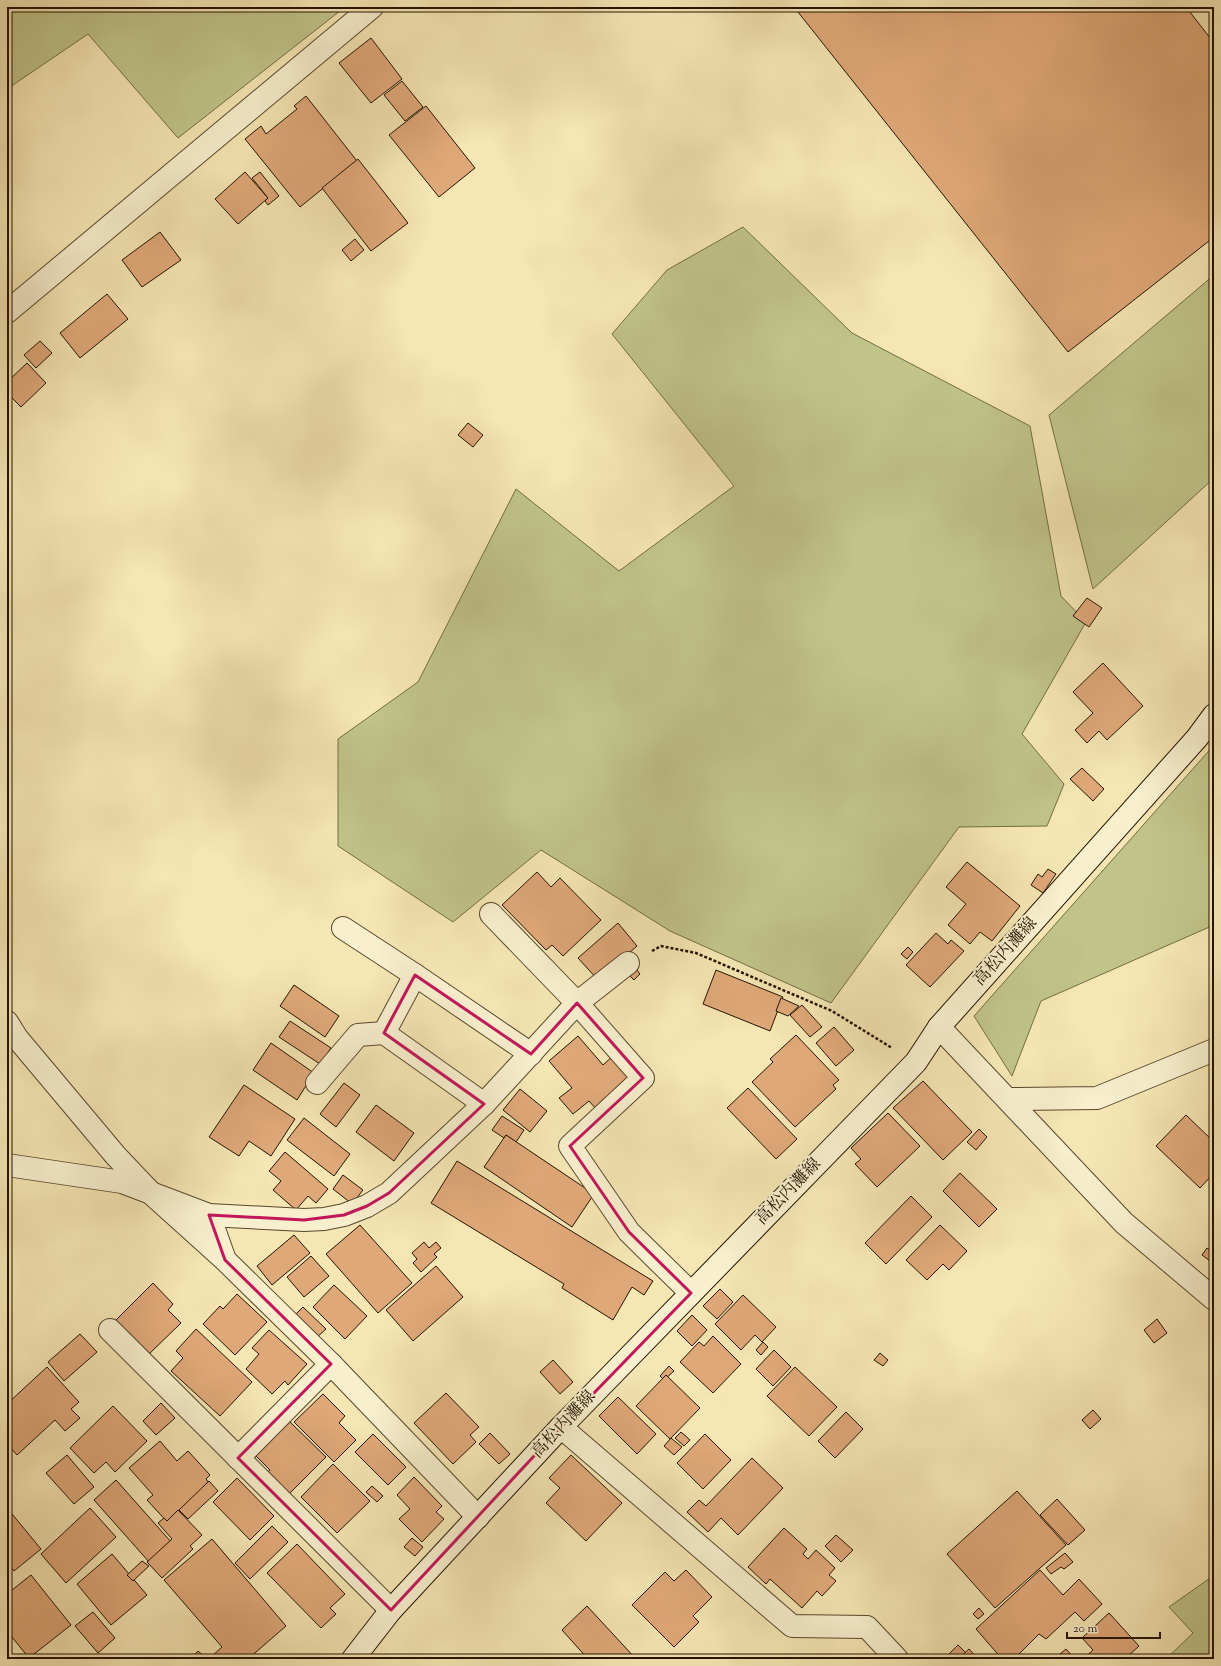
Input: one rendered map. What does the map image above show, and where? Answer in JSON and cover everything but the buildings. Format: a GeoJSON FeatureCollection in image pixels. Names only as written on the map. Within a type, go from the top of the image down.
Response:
{"type":"FeatureCollection","features":[{"type":"Feature","properties":{"kind":"street"},"geometry":{"type":"LineString","coordinates":[[7,312],[372,7]]}},
{"type":"Feature","properties":{"kind":"street","name":"高松内灘線"},"geometry":{"type":"LineString","coordinates":[[353,1659],[391,1610],[561,1427],[916,1062],[939,1027],[1192,744],[1214,715]]}},
{"type":"Feature","properties":{"kind":"street"},"geometry":{"type":"LineString","coordinates":[[491,914],[577,1003],[643,1078],[570,1146],[629,1232],[691,1293]]}},
{"type":"Feature","properties":{"kind":"street"},"geometry":{"type":"LineString","coordinates":[[343,928],[532,1054]]}},
{"type":"Feature","properties":{"kind":"street"},"geometry":{"type":"LineString","coordinates":[[7,1165],[122,1182],[209,1215],[304,1220],[324,1219],[344,1215],[368,1206],[389,1193],[484,1104],[532,1054],[577,1003],[628,963]]}},
{"type":"Feature","properties":{"kind":"street"},"geometry":{"type":"LineString","coordinates":[[384,1033],[415,975]]}},
{"type":"Feature","properties":{"kind":"street"},"geometry":{"type":"LineString","coordinates":[[7,1022],[17,1038],[116,1156],[153,1195],[225,1260],[331,1364],[478,1517]]}},
{"type":"Feature","properties":{"kind":"street"},"geometry":{"type":"LineString","coordinates":[[939,1027],[1124,1224],[1214,1299]]}},
{"type":"Feature","properties":{"kind":"street"},"geometry":{"type":"LineString","coordinates":[[317,1083],[358,1035],[384,1033],[484,1104]]}},
{"type":"Feature","properties":{"kind":"street"},"geometry":{"type":"LineString","coordinates":[[1008,1100],[1097,1098],[1214,1050]]}},
{"type":"Feature","properties":{"kind":"street"},"geometry":{"type":"LineString","coordinates":[[209,1215],[225,1260]]}},
{"type":"Feature","properties":{"kind":"street"},"geometry":{"type":"LineString","coordinates":[[110,1330],[391,1610]]}},
{"type":"Feature","properties":{"kind":"street"},"geometry":{"type":"LineString","coordinates":[[238,1458],[331,1364]]}},
{"type":"Feature","properties":{"kind":"street"},"geometry":{"type":"LineString","coordinates":[[561,1427],[792,1626],[867,1627],[898,1659]]}},
{"type":"Feature","properties":{"kind":"path"},"geometry":{"type":"LineString","coordinates":[[628,963],[661,946],[696,953],[832,1011],[916,1062]]}},
{"type":"Feature","properties":{"kind":"highlighted area"},"geometry":{"type":"Polygon","coordinates":[[[415,975],[531,1054],[577,1003],[643,1078],[570,1146],[629,1232],[691,1293],[561,1427],[391,1610],[238,1458],[331,1364],[225,1260],[209,1215],[304,1220],[344,1215],[367,1206],[389,1193],[484,1104],[384,1033],[415,975]]]}},
{"type":"Feature","properties":{"kind":"green space"},"geometry":{"type":"Polygon","coordinates":[[[7,7],[345,7],[178,138],[88,34],[7,89],[7,7]]]}},
{"type":"Feature","properties":{"kind":"green space"},"geometry":{"type":"Polygon","coordinates":[[[743,227],[852,333],[1030,426],[1061,596],[1086,622],[1022,734],[1064,784],[1047,826],[959,827],[831,1003],[670,931],[541,850],[453,922],[338,846],[338,739],[418,682],[516,489],[619,571],[734,486],[612,334],[667,270],[743,227]]]}},
{"type":"Feature","properties":{"kind":"green space"},"geometry":{"type":"Polygon","coordinates":[[[1214,275],[1214,478],[1093,589],[1049,415],[1214,275]]]}},
{"type":"Feature","properties":{"kind":"green space"},"geometry":{"type":"Polygon","coordinates":[[[1214,745],[1214,925],[1041,1001],[1012,1076],[974,1016],[1214,745]]]}},
{"type":"Feature","properties":{"kind":"green space"},"geometry":{"type":"Polygon","coordinates":[[[1214,1569],[1214,1659],[1166,1659],[1193,1633],[1169,1607],[1213,1576],[1214,1569]]]}}]}
